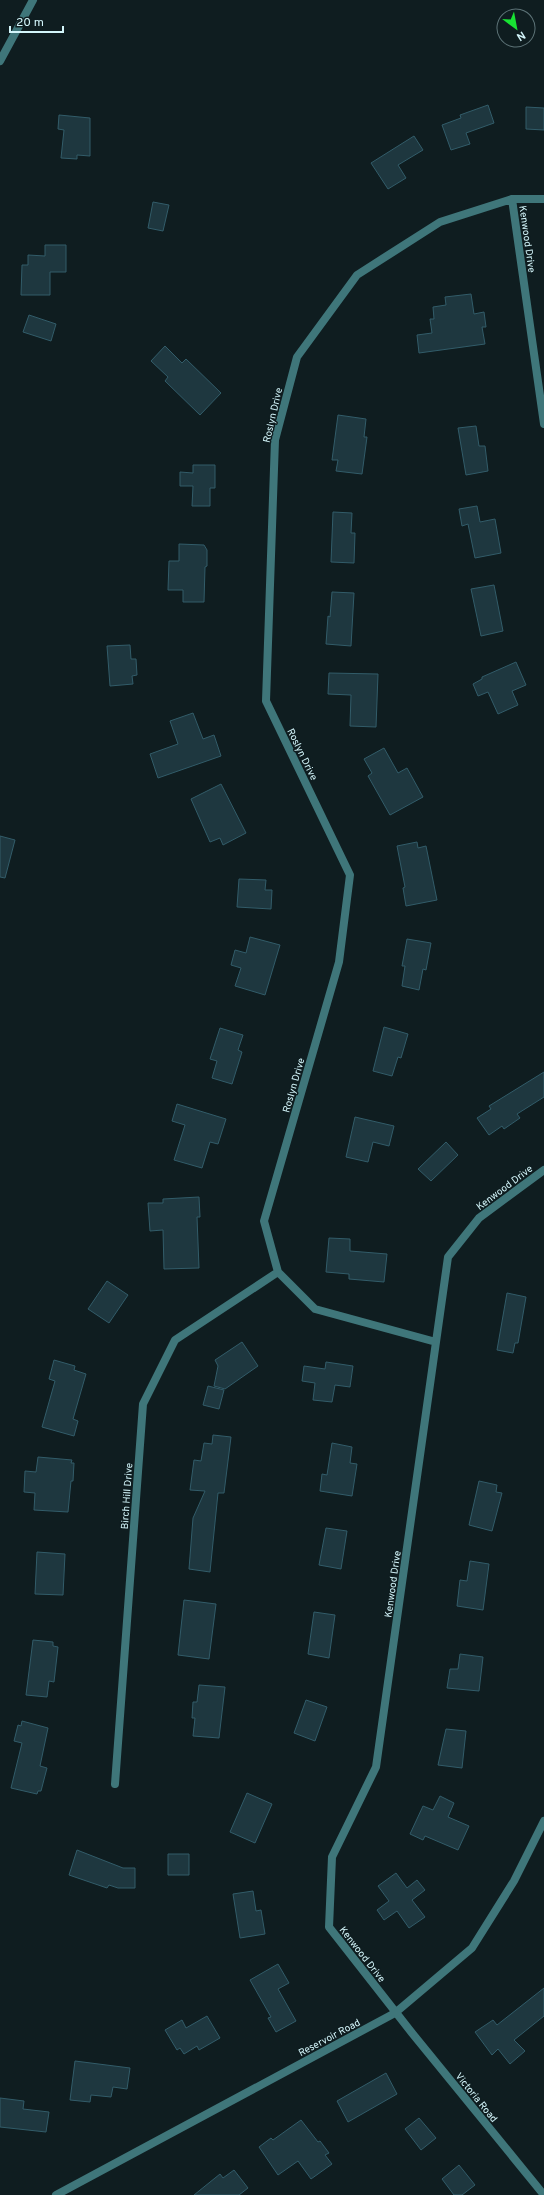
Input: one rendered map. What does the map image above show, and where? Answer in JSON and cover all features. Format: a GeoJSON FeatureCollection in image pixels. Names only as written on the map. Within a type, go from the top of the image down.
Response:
{"type":"FeatureCollection","features":[{"type":"Feature","properties":{"kind":"street"},"geometry":{"type":"LineString","coordinates":[[0,61],[33,0]]}},
{"type":"Feature","properties":{"kind":"street","name":"Roslyn Drive"},"geometry":{"type":"LineString","coordinates":[[436,1342],[314,1309],[278,1272],[264,1221],[339,962],[350,875],[266,701],[275,440],[297,356],[357,274],[440,222],[512,199],[544,199]]}},
{"type":"Feature","properties":{"kind":"street","name":"Kenwood Drive"},"geometry":{"type":"LineString","coordinates":[[512,199],[544,424]]}},
{"type":"Feature","properties":{"kind":"street","name":"Kenwood Drive"},"geometry":{"type":"LineString","coordinates":[[395,2013],[329,1927],[332,1858],[376,1767],[448,1256],[479,1218],[544,1170]]}},
{"type":"Feature","properties":{"kind":"street","name":"Birch Hill Drive"},"geometry":{"type":"LineString","coordinates":[[115,1784],[143,1404],[175,1340],[278,1272]]}},
{"type":"Feature","properties":{"kind":"street","name":"Reservoir Road"},"geometry":{"type":"LineString","coordinates":[[56,2195],[395,2013],[472,1948],[514,1881],[544,1821]]}},
{"type":"Feature","properties":{"kind":"street","name":"Victoria Road"},"geometry":{"type":"LineString","coordinates":[[395,2013],[544,2194]]}},
{"type":"Feature","properties":{"kind":"building"},"geometry":{"type":"Polygon","coordinates":[[[488,105],[494,123],[466,133],[470,144],[451,150],[442,125],[461,118],[460,115],[488,105]]]}},
{"type":"Feature","properties":{"kind":"building"},"geometry":{"type":"Polygon","coordinates":[[[526,107],[544,108],[544,130],[526,129],[526,107]]]}},
{"type":"Feature","properties":{"kind":"building"},"geometry":{"type":"Polygon","coordinates":[[[59,115],[90,118],[90,156],[77,155],[77,159],[61,158],[64,130],[58,129],[59,115]]]}},
{"type":"Feature","properties":{"kind":"building"},"geometry":{"type":"Polygon","coordinates":[[[414,136],[423,150],[398,165],[406,178],[388,189],[371,163],[414,136]]]}},
{"type":"Feature","properties":{"kind":"building"},"geometry":{"type":"Polygon","coordinates":[[[153,202],[169,205],[163,231],[148,228],[153,202]]]}},
{"type":"Feature","properties":{"kind":"building"},"geometry":{"type":"Polygon","coordinates":[[[45,245],[66,245],[66,272],[50,272],[50,295],[21,295],[22,265],[28,265],[28,255],[45,256],[45,245]]]}},
{"type":"Feature","properties":{"kind":"building"},"geometry":{"type":"Polygon","coordinates":[[[471,294],[474,314],[484,312],[486,327],[482,327],[485,344],[419,353],[417,335],[432,333],[430,319],[434,319],[433,307],[446,305],[445,297],[471,294]]]}},
{"type":"Feature","properties":{"kind":"building"},"geometry":{"type":"Polygon","coordinates":[[[29,315],[56,324],[51,341],[23,332],[29,315]]]}},
{"type":"Feature","properties":{"kind":"building"},"geometry":{"type":"Polygon","coordinates":[[[165,346],[182,363],[186,359],[221,393],[200,415],[165,381],[168,377],[151,361],[165,346]]]}},
{"type":"Feature","properties":{"kind":"building"},"geometry":{"type":"Polygon","coordinates":[[[338,415],[366,419],[364,437],[367,437],[362,474],[336,471],[338,460],[332,460],[338,415]]]}},
{"type":"Feature","properties":{"kind":"building"},"geometry":{"type":"Polygon","coordinates":[[[476,426],[479,446],[485,446],[488,471],[466,475],[458,428],[476,426]]]}},
{"type":"Feature","properties":{"kind":"building"},"geometry":{"type":"Polygon","coordinates":[[[193,465],[215,465],[215,488],[210,488],[210,506],[192,506],[193,486],[180,486],[180,472],[193,473],[193,465]]]}},
{"type":"Feature","properties":{"kind":"building"},"geometry":{"type":"Polygon","coordinates":[[[477,506],[480,522],[495,519],[501,553],[475,558],[468,524],[462,526],[459,509],[477,506]]]}},
{"type":"Feature","properties":{"kind":"building"},"geometry":{"type":"Polygon","coordinates":[[[333,512],[352,513],[351,533],[355,533],[354,563],[331,562],[333,512]]]}},
{"type":"Feature","properties":{"kind":"building"},"geometry":{"type":"Polygon","coordinates":[[[179,544],[204,545],[207,550],[204,602],[183,602],[183,590],[168,590],[169,561],[179,561],[179,544]]]}},
{"type":"Feature","properties":{"kind":"building"},"geometry":{"type":"Polygon","coordinates":[[[494,585],[503,631],[481,636],[471,589],[494,585]]]}},
{"type":"Feature","properties":{"kind":"building"},"geometry":{"type":"Polygon","coordinates":[[[332,592],[354,593],[351,646],[326,644],[328,616],[330,617],[332,592]]]}},
{"type":"Feature","properties":{"kind":"building"},"geometry":{"type":"Polygon","coordinates":[[[130,645],[131,659],[136,659],[137,675],[132,676],[133,684],[110,686],[107,646],[130,645]]]}},
{"type":"Feature","properties":{"kind":"building"},"geometry":{"type":"Polygon","coordinates":[[[516,662],[526,685],[512,691],[518,705],[498,714],[488,692],[478,696],[473,684],[482,679],[482,677],[516,662]]]}},
{"type":"Feature","properties":{"kind":"building"},"geometry":{"type":"Polygon","coordinates":[[[329,673],[378,674],[376,727],[350,726],[351,695],[328,694],[329,673]]]}},
{"type":"Feature","properties":{"kind":"building"},"geometry":{"type":"Polygon","coordinates":[[[193,713],[203,739],[214,735],[221,756],[158,778],[150,754],[178,744],[170,721],[193,713]]]}},
{"type":"Feature","properties":{"kind":"building"},"geometry":{"type":"Polygon","coordinates":[[[384,748],[398,773],[407,768],[423,797],[390,815],[368,776],[372,773],[364,759],[384,748]]]}},
{"type":"Feature","properties":{"kind":"building"},"geometry":{"type":"Polygon","coordinates":[[[221,784],[246,833],[223,845],[220,838],[210,842],[191,799],[221,784]]]}},
{"type":"Feature","properties":{"kind":"building"},"geometry":{"type":"Polygon","coordinates":[[[0,836],[15,840],[5,878],[0,877],[0,836]]]}},
{"type":"Feature","properties":{"kind":"building"},"geometry":{"type":"Polygon","coordinates":[[[417,842],[418,848],[426,846],[437,900],[406,906],[403,888],[405,887],[397,846],[417,842]]]}},
{"type":"Feature","properties":{"kind":"building"},"geometry":{"type":"Polygon","coordinates":[[[239,879],[266,880],[265,890],[272,890],[271,909],[237,907],[239,879]]]}},
{"type":"Feature","properties":{"kind":"building"},"geometry":{"type":"Polygon","coordinates":[[[250,937],[280,945],[265,995],[235,986],[241,968],[231,965],[235,950],[246,953],[250,937]]]}},
{"type":"Feature","properties":{"kind":"building"},"geometry":{"type":"Polygon","coordinates":[[[407,939],[431,943],[426,970],[423,969],[419,990],[402,986],[405,966],[402,966],[407,939]]]}},
{"type":"Feature","properties":{"kind":"building"},"geometry":{"type":"Polygon","coordinates":[[[384,1027],[408,1034],[401,1058],[398,1057],[392,1076],[373,1071],[384,1027]]]}},
{"type":"Feature","properties":{"kind":"building"},"geometry":{"type":"Polygon","coordinates":[[[220,1028],[243,1035],[238,1050],[242,1052],[232,1084],[212,1078],[217,1061],[210,1059],[220,1028]]]}},
{"type":"Feature","properties":{"kind":"building"},"geometry":{"type":"Polygon","coordinates":[[[544,1072],[544,1097],[517,1114],[520,1118],[504,1129],[502,1126],[489,1135],[477,1118],[491,1109],[489,1106],[544,1072]]]}},
{"type":"Feature","properties":{"kind":"building"},"geometry":{"type":"Polygon","coordinates":[[[177,1104],[226,1119],[218,1144],[210,1142],[202,1168],[174,1160],[185,1125],[172,1121],[177,1104]]]}},
{"type":"Feature","properties":{"kind":"building"},"geometry":{"type":"Polygon","coordinates":[[[355,1117],[394,1126],[389,1146],[373,1142],[368,1162],[346,1157],[355,1117]]]}},
{"type":"Feature","properties":{"kind":"building"},"geometry":{"type":"Polygon","coordinates":[[[446,1142],[458,1155],[431,1181],[418,1169],[446,1142]]]}},
{"type":"Feature","properties":{"kind":"building"},"geometry":{"type":"Polygon","coordinates":[[[199,1197],[200,1217],[197,1217],[199,1268],[164,1269],[163,1230],[150,1231],[148,1203],[163,1203],[163,1199],[199,1197]]]}},
{"type":"Feature","properties":{"kind":"building"},"geometry":{"type":"Polygon","coordinates":[[[329,1238],[350,1239],[350,1251],[387,1254],[384,1282],[349,1279],[349,1274],[326,1272],[329,1238]]]}},
{"type":"Feature","properties":{"kind":"building"},"geometry":{"type":"Polygon","coordinates":[[[107,1281],[128,1295],[109,1323],[88,1309],[107,1281]]]}},
{"type":"Feature","properties":{"kind":"building"},"geometry":{"type":"Polygon","coordinates":[[[507,1293],[526,1297],[518,1343],[515,1343],[513,1353],[497,1350],[507,1293]]]}},
{"type":"Feature","properties":{"kind":"building"},"geometry":{"type":"Polygon","coordinates":[[[242,1342],[258,1366],[225,1389],[214,1386],[218,1366],[215,1360],[242,1342]]]}},
{"type":"Feature","properties":{"kind":"building"},"geometry":{"type":"Polygon","coordinates":[[[54,1360],[75,1366],[74,1370],[86,1374],[73,1419],[78,1421],[74,1436],[42,1427],[55,1381],[49,1379],[54,1360]]]}},
{"type":"Feature","properties":{"kind":"building"},"geometry":{"type":"Polygon","coordinates":[[[326,1362],[353,1366],[350,1387],[335,1385],[332,1402],[313,1400],[315,1383],[302,1381],[304,1366],[325,1369],[326,1362]]]}},
{"type":"Feature","properties":{"kind":"building"},"geometry":{"type":"Polygon","coordinates":[[[208,1386],[224,1390],[219,1409],[203,1405],[208,1386]]]}},
{"type":"Feature","properties":{"kind":"building"},"geometry":{"type":"Polygon","coordinates":[[[213,1435],[231,1437],[224,1493],[218,1493],[210,1572],[189,1569],[193,1518],[205,1491],[190,1490],[194,1460],[201,1461],[204,1443],[212,1444],[213,1435]]]}},
{"type":"Feature","properties":{"kind":"building"},"geometry":{"type":"Polygon","coordinates":[[[332,1443],[352,1447],[350,1463],[357,1464],[352,1496],[320,1491],[322,1474],[327,1475],[332,1443]]]}},
{"type":"Feature","properties":{"kind":"building"},"geometry":{"type":"Polygon","coordinates":[[[38,1457],[72,1460],[71,1463],[74,1463],[68,1512],[34,1510],[35,1493],[24,1492],[25,1471],[36,1472],[38,1457]]]}},
{"type":"Feature","properties":{"kind":"building"},"geometry":{"type":"Polygon","coordinates":[[[479,1481],[497,1485],[496,1492],[502,1493],[492,1531],[469,1525],[479,1481]]]}},
{"type":"Feature","properties":{"kind":"building"},"geometry":{"type":"Polygon","coordinates":[[[326,1528],[347,1531],[341,1569],[319,1565],[326,1528]]]}},
{"type":"Feature","properties":{"kind":"building"},"geometry":{"type":"Polygon","coordinates":[[[37,1552],[65,1554],[63,1595],[35,1594],[37,1552]]]}},
{"type":"Feature","properties":{"kind":"building"},"geometry":{"type":"Polygon","coordinates":[[[470,1561],[489,1564],[483,1610],[457,1606],[460,1580],[467,1581],[470,1561]]]}},
{"type":"Feature","properties":{"kind":"building"},"geometry":{"type":"Polygon","coordinates":[[[184,1600],[216,1604],[209,1659],[178,1655],[184,1600]]]}},
{"type":"Feature","properties":{"kind":"building"},"geometry":{"type":"Polygon","coordinates":[[[314,1612],[335,1615],[329,1658],[308,1654],[314,1612]]]}},
{"type":"Feature","properties":{"kind":"building"},"geometry":{"type":"Polygon","coordinates":[[[33,1640],[53,1642],[53,1646],[58,1647],[54,1682],[49,1681],[47,1697],[26,1695],[33,1640]]]}},
{"type":"Feature","properties":{"kind":"building"},"geometry":{"type":"Polygon","coordinates":[[[460,1654],[483,1657],[479,1691],[447,1688],[450,1669],[458,1669],[460,1654]]]}},
{"type":"Feature","properties":{"kind":"building"},"geometry":{"type":"Polygon","coordinates":[[[199,1685],[225,1687],[219,1738],[193,1736],[195,1718],[192,1718],[193,1702],[197,1702],[199,1685]]]}},
{"type":"Feature","properties":{"kind":"building"},"geometry":{"type":"Polygon","coordinates":[[[306,1700],[327,1707],[315,1741],[294,1733],[306,1700]]]}},
{"type":"Feature","properties":{"kind":"building"},"geometry":{"type":"Polygon","coordinates":[[[22,1721],[48,1728],[40,1766],[47,1768],[41,1791],[38,1791],[37,1794],[11,1788],[22,1743],[14,1741],[18,1725],[21,1726],[22,1721]]]}},
{"type":"Feature","properties":{"kind":"building"},"geometry":{"type":"Polygon","coordinates":[[[446,1729],[466,1731],[462,1768],[438,1765],[446,1729]]]}},
{"type":"Feature","properties":{"kind":"building"},"geometry":{"type":"Polygon","coordinates":[[[247,1793],[272,1804],[255,1843],[230,1832],[247,1793]]]}},
{"type":"Feature","properties":{"kind":"building"},"geometry":{"type":"Polygon","coordinates":[[[440,1796],[454,1803],[448,1817],[469,1826],[458,1850],[425,1836],[423,1840],[410,1834],[423,1806],[433,1810],[440,1796]]]}},
{"type":"Feature","properties":{"kind":"building"},"geometry":{"type":"Polygon","coordinates":[[[77,1850],[123,1868],[135,1868],[135,1888],[118,1888],[109,1885],[107,1888],[69,1875],[77,1850]]]}},
{"type":"Feature","properties":{"kind":"building"},"geometry":{"type":"Polygon","coordinates":[[[168,1854],[189,1854],[189,1875],[168,1875],[168,1854]]]}},
{"type":"Feature","properties":{"kind":"building"},"geometry":{"type":"Polygon","coordinates":[[[396,1873],[407,1888],[417,1880],[425,1890],[412,1900],[425,1917],[409,1928],[397,1911],[384,1920],[377,1910],[389,1901],[378,1886],[396,1873]]]}},
{"type":"Feature","properties":{"kind":"building"},"geometry":{"type":"Polygon","coordinates":[[[253,1891],[256,1911],[261,1910],[265,1934],[240,1938],[233,1894],[253,1891]]]}},
{"type":"Feature","properties":{"kind":"building"},"geometry":{"type":"Polygon","coordinates":[[[278,1964],[289,1983],[278,1989],[296,2021],[276,2032],[268,2018],[271,2017],[250,1980],[278,1964]]]}},
{"type":"Feature","properties":{"kind":"building"},"geometry":{"type":"Polygon","coordinates":[[[544,1988],[544,2016],[514,2040],[525,2051],[510,2064],[498,2049],[492,2055],[475,2032],[493,2020],[497,2025],[544,1988]]]}},
{"type":"Feature","properties":{"kind":"building"},"geometry":{"type":"Polygon","coordinates":[[[207,2016],[220,2038],[199,2050],[197,2046],[184,2054],[180,2048],[177,2050],[165,2030],[182,2020],[186,2028],[207,2016]]]}},
{"type":"Feature","properties":{"kind":"building"},"geometry":{"type":"Polygon","coordinates":[[[75,2061],[130,2068],[127,2089],[113,2087],[111,2097],[91,2095],[90,2102],[70,2100],[75,2061]]]}},
{"type":"Feature","properties":{"kind":"building"},"geometry":{"type":"Polygon","coordinates":[[[386,2073],[397,2094],[348,2122],[337,2101],[386,2073]]]}},
{"type":"Feature","properties":{"kind":"building"},"geometry":{"type":"Polygon","coordinates":[[[0,2098],[24,2101],[23,2109],[49,2112],[46,2132],[0,2127],[0,2098]]]}},
{"type":"Feature","properties":{"kind":"building"},"geometry":{"type":"Polygon","coordinates":[[[419,2118],[436,2138],[421,2150],[405,2129],[419,2118]]]}},
{"type":"Feature","properties":{"kind":"building"},"geometry":{"type":"Polygon","coordinates":[[[301,2120],[318,2142],[320,2141],[329,2153],[325,2155],[332,2164],[311,2179],[298,2161],[278,2175],[259,2147],[271,2138],[273,2140],[301,2120]]]}},
{"type":"Feature","properties":{"kind":"building"},"geometry":{"type":"Polygon","coordinates":[[[459,2165],[475,2185],[462,2195],[454,2195],[442,2179],[459,2165]]]}},
{"type":"Feature","properties":{"kind":"building"},"geometry":{"type":"Polygon","coordinates":[[[234,2170],[248,2188],[239,2195],[194,2195],[220,2174],[223,2178],[234,2170]]]}}]}
